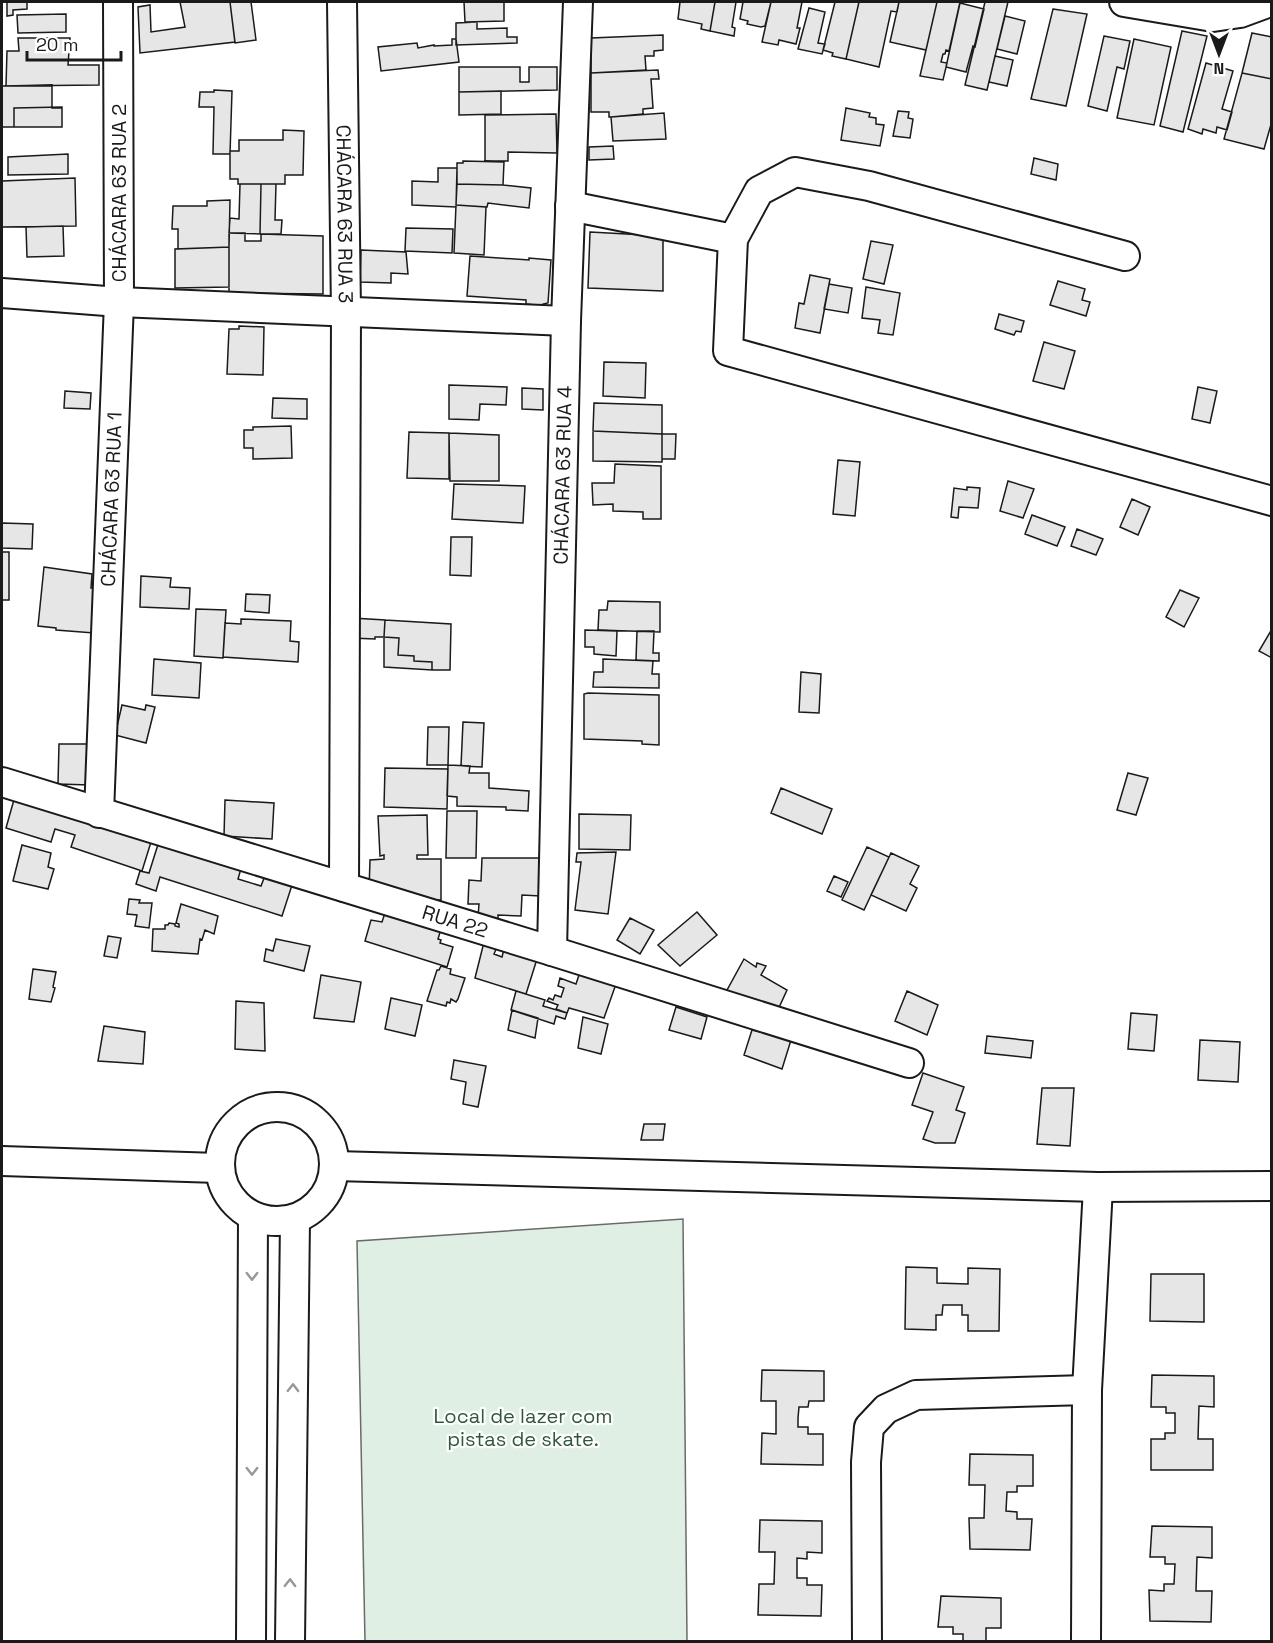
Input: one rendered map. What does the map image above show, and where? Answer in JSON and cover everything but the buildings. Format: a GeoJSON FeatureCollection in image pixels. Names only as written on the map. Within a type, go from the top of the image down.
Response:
{"type":"FeatureCollection","features":[{"type":"Feature","properties":{"kind":"street","name":"CHÁCARA 63 RUA 2"},"geometry":{"type":"LineString","coordinates":[[118,2],[119,302],[346,314]]}},
{"type":"Feature","properties":{"kind":"street","name":"CHÁCARA 63 RUA 3"},"geometry":{"type":"LineString","coordinates":[[342,2],[346,314],[566,321]]}},
{"type":"Feature","properties":{"kind":"street","name":"CHÁCARA 63 RUA 4"},"geometry":{"type":"LineString","coordinates":[[552,951],[566,321],[578,2]]}},
{"type":"Feature","properties":{"kind":"street"},"geometry":{"type":"LineString","coordinates":[[1124,2],[1213,17],[1240,13],[1270,2]]}},
{"type":"Feature","properties":{"kind":"street"},"geometry":{"type":"LineString","coordinates":[[1125,256],[869,186],[795,172],[759,190],[733,239],[728,351],[1272,501]]}},
{"type":"Feature","properties":{"kind":"street"},"geometry":{"type":"LineString","coordinates":[[570,206],[733,239]]}},
{"type":"Feature","properties":{"kind":"street"},"geometry":{"type":"LineString","coordinates":[[2,293],[119,302]]}},
{"type":"Feature","properties":{"kind":"street","name":"CHÁCARA 63 RUA 1"},"geometry":{"type":"LineString","coordinates":[[99,813],[119,302]]}},
{"type":"Feature","properties":{"kind":"street"},"geometry":{"type":"LineString","coordinates":[[344,887],[346,314]]}},
{"type":"Feature","properties":{"kind":"street","name":"RUA 22"},"geometry":{"type":"LineString","coordinates":[[2,782],[909,1063]]}},
{"type":"Feature","properties":{"kind":"street"},"geometry":{"type":"LineString","coordinates":[[275,1106],[306,1114],[328,1136],[336,1166],[329,1189],[315,1208],[294,1220],[252,1218],[228,1198],[218,1168],[224,1138],[245,1115],[275,1106]]}},
{"type":"Feature","properties":{"kind":"street"},"geometry":{"type":"LineString","coordinates":[[2,1161],[218,1168]]}},
{"type":"Feature","properties":{"kind":"street"},"geometry":{"type":"LineString","coordinates":[[336,1166],[1098,1187],[1272,1186]]}},
{"type":"Feature","properties":{"kind":"street"},"geometry":{"type":"LineString","coordinates":[[1086,1641],[1087,1390],[1098,1187]]}},
{"type":"Feature","properties":{"kind":"street"},"geometry":{"type":"LineString","coordinates":[[251,1641],[252,1218]]}},
{"type":"Feature","properties":{"kind":"street"},"geometry":{"type":"LineString","coordinates":[[290,1641],[294,1220]]}},
{"type":"Feature","properties":{"kind":"street"},"geometry":{"type":"LineString","coordinates":[[867,1641],[866,1462],[869,1427],[886,1409],[916,1395],[1087,1390]]}},
{"type":"Feature","properties":{"kind":"green space","name":"Local de lazer com pistas de skate."},"geometry":{"type":"Polygon","coordinates":[[[683,1219],[687,1641],[365,1641],[357,1241],[683,1219]]]}}]}
